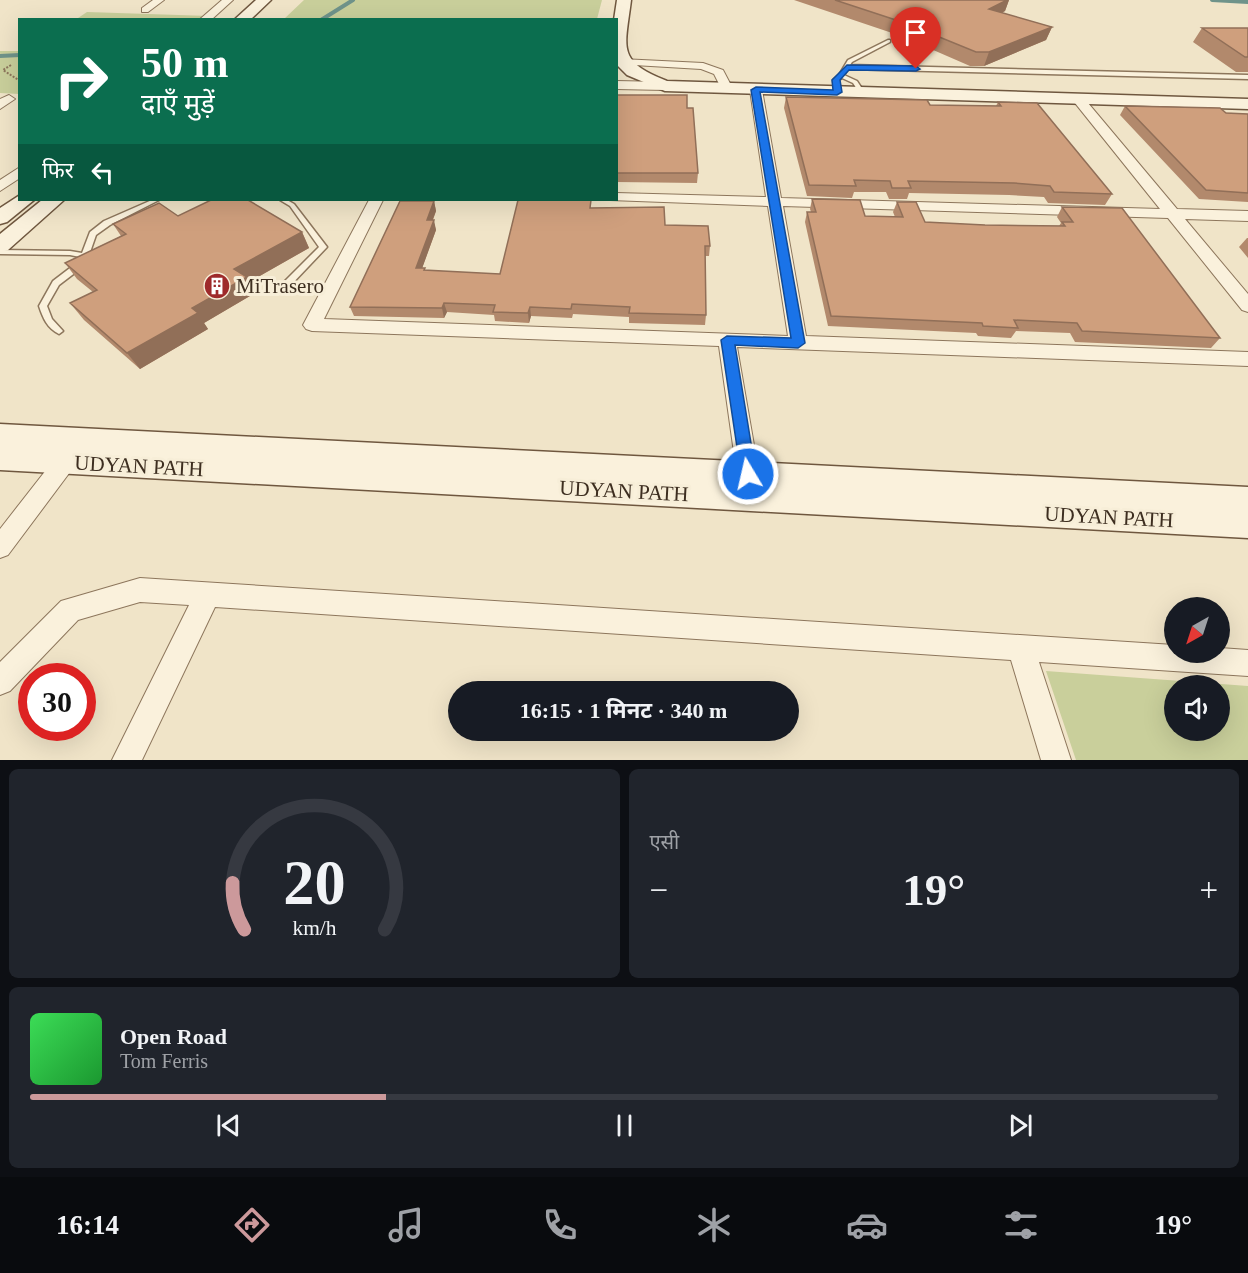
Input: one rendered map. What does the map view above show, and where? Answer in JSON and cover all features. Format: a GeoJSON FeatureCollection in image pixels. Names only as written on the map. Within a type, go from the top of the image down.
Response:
{"type":"FeatureCollection","features":[{"type":"Feature","properties":{"kind":"main road"},"geometry":{"type":"LineString","coordinates":[[243,18],[264,0]]}},
{"type":"Feature","properties":{"kind":"main road"},"geometry":{"type":"LineString","coordinates":[[618,45],[624,0]]}},
{"type":"Feature","properties":{"kind":"main road"},"geometry":{"type":"LineString","coordinates":[[618,55],[621,62],[639,77],[665,86],[756,90],[839,84],[862,93],[1248,104]]}},
{"type":"Feature","properties":{"kind":"main road"},"geometry":{"type":"LineString","coordinates":[[0,218],[23,201]]}},
{"type":"Feature","properties":{"kind":"main road"},"geometry":{"type":"LineString","coordinates":[[0,245],[53,201]]}},
{"type":"Feature","properties":{"kind":"main road","name":"UDYAN PATH"},"geometry":{"type":"LineString","coordinates":[[0,436],[1248,500]]}},
{"type":"Feature","properties":{"kind":"main road","name":"UDYAN PATH"},"geometry":{"type":"LineString","coordinates":[[0,458],[1248,524]]}},
{"type":"Feature","properties":{"kind":"street"},"geometry":{"type":"LineString","coordinates":[[145,10],[159,0]]}},
{"type":"Feature","properties":{"kind":"street"},"geometry":{"type":"LineString","coordinates":[[206,18],[228,0]]}},
{"type":"Feature","properties":{"kind":"street"},"geometry":{"type":"LineString","coordinates":[[621,62],[703,66],[719,72],[728,88]]}},
{"type":"Feature","properties":{"kind":"street"},"geometry":{"type":"LineString","coordinates":[[618,85],[665,86]]}},
{"type":"Feature","properties":{"kind":"street"},"geometry":{"type":"LineString","coordinates":[[756,90],[798,343]]}},
{"type":"Feature","properties":{"kind":"street"},"geometry":{"type":"LineString","coordinates":[[0,98],[9,99],[0,105]]}},
{"type":"Feature","properties":{"kind":"street"},"geometry":{"type":"LineString","coordinates":[[1079,100],[1248,306]]}},
{"type":"Feature","properties":{"kind":"street"},"geometry":{"type":"LineString","coordinates":[[0,187],[18,173]]}},
{"type":"Feature","properties":{"kind":"street"},"geometry":{"type":"LineString","coordinates":[[618,197],[1248,216]]}},
{"type":"Feature","properties":{"kind":"street"},"geometry":{"type":"LineString","coordinates":[[375,201],[312,325],[1248,359]]}},
{"type":"Feature","properties":{"kind":"street"},"geometry":{"type":"LineString","coordinates":[[727,340],[748,474]]}},
{"type":"Feature","properties":{"kind":"street"},"geometry":{"type":"LineString","coordinates":[[0,547],[65,462]]}},
{"type":"Feature","properties":{"kind":"street"},"geometry":{"type":"LineString","coordinates":[[0,681],[70,610],[140,590],[1248,663]]}},
{"type":"Feature","properties":{"kind":"street"},"geometry":{"type":"LineString","coordinates":[[128,760],[208,594]]}},
{"type":"Feature","properties":{"kind":"street"},"geometry":{"type":"LineString","coordinates":[[1020,649],[1056,760]]}},
{"type":"Feature","properties":{"kind":"lane"},"geometry":{"type":"LineString","coordinates":[[839,84],[850,61],[888,41]]}},
{"type":"Feature","properties":{"kind":"lane"},"geometry":{"type":"LineString","coordinates":[[847,67],[1248,77]]}},
{"type":"Feature","properties":{"kind":"lane"},"geometry":{"type":"LineString","coordinates":[[59,331],[48,320],[43,306],[56,283],[73,270],[85,256],[93,234],[107,223],[154,201]]}},
{"type":"Feature","properties":{"kind":"lane"},"geometry":{"type":"LineString","coordinates":[[285,201],[292,205],[322,248],[286,285]]}},
{"type":"Feature","properties":{"kind":"lane"},"geometry":{"type":"LineString","coordinates":[[0,252],[70,253],[85,256]]}},
{"type":"Feature","properties":{"kind":"path"},"geometry":{"type":"LineString","coordinates":[[11,65],[2,71],[18,80]]}},
{"type":"Feature","properties":{"kind":"green space"},"geometry":{"type":"Polygon","coordinates":[[[304,0],[602,0],[597,18],[285,18],[304,0]]]}},
{"type":"Feature","properties":{"kind":"green space"},"geometry":{"type":"Polygon","coordinates":[[[87,12],[209,16],[206,18],[78,18],[87,12]]]}},
{"type":"Feature","properties":{"kind":"green space"},"geometry":{"type":"Polygon","coordinates":[[[0,51],[18,51],[18,94],[0,93],[0,51]]]}},
{"type":"Feature","properties":{"kind":"green space"},"geometry":{"type":"Polygon","coordinates":[[[1046,671],[1164,680],[1164,741],[1230,741],[1230,685],[1248,686],[1248,760],[1076,760],[1046,671]]]}},
{"type":"Feature","properties":{"kind":"building"},"geometry":{"type":"Polygon","coordinates":[[[835,0],[1007,0],[989,9],[1052,27],[989,52],[976,52],[905,23],[835,0]]]}},
{"type":"Feature","properties":{"kind":"building"},"geometry":{"type":"Polygon","coordinates":[[[1202,28],[1248,28],[1248,57],[1245,57],[1202,28]]]}},
{"type":"Feature","properties":{"kind":"building"},"geometry":{"type":"Polygon","coordinates":[[[618,95],[687,95],[687,108],[693,108],[698,173],[618,173],[618,95]]]}},
{"type":"Feature","properties":{"kind":"building"},"geometry":{"type":"Polygon","coordinates":[[[786,97],[927,100],[930,105],[1001,106],[998,102],[1037,103],[1112,194],[1054,192],[1050,186],[1014,183],[908,181],[911,188],[892,188],[890,181],[854,180],[856,186],[809,185],[786,97]]]}},
{"type":"Feature","properties":{"kind":"building"},"geometry":{"type":"Polygon","coordinates":[[[1125,106],[1220,108],[1226,113],[1248,114],[1248,193],[1206,190],[1125,106]]]}},
{"type":"Feature","properties":{"kind":"building"},"geometry":{"type":"Polygon","coordinates":[[[812,199],[860,200],[865,216],[903,217],[897,202],[916,202],[925,222],[985,225],[1065,226],[1062,222],[1073,222],[1062,207],[1122,208],[1220,338],[1082,331],[1077,323],[1014,320],[1018,328],[983,326],[982,323],[831,316],[807,212],[816,212],[812,199]]]}},
{"type":"Feature","properties":{"kind":"building","name":"MiTrasero"},"geometry":{"type":"Polygon","coordinates":[[[209,201],[250,201],[302,232],[234,269],[247,277],[192,308],[198,313],[127,353],[70,303],[97,290],[65,263],[126,234],[113,224],[159,203],[178,216],[209,201]]]}},
{"type":"Feature","properties":{"kind":"building"},"geometry":{"type":"Polygon","coordinates":[[[400,201],[434,201],[427,220],[434,220],[416,268],[500,274],[518,201],[591,201],[590,208],[664,207],[665,225],[708,226],[710,246],[705,246],[706,315],[629,313],[630,307],[572,304],[571,309],[530,307],[528,313],[493,312],[495,305],[444,303],[442,308],[350,307],[400,201]]]}},
{"type":"Feature","properties":{"kind":"waterway"},"geometry":{"type":"LineString","coordinates":[[324,18],[353,0]]}},
{"type":"Feature","properties":{"kind":"waterway"},"geometry":{"type":"LineString","coordinates":[[1212,0],[1248,2]]}},
{"type":"Feature","properties":{"kind":"waterway"},"geometry":{"type":"LineString","coordinates":[[0,56],[18,55]]}},
{"type":"Feature","properties":{"kind":"place","name":"MiTrasero"},"geometry":{"type":"Point","coordinates":[217,286]}},
{"type":"Feature","properties":{"kind":"route"},"geometry":{"type":"LineString","coordinates":[[748,474],[727,340],[798,343],[756,90],[837,92],[836,80],[847,67],[916,69]]}}]}
